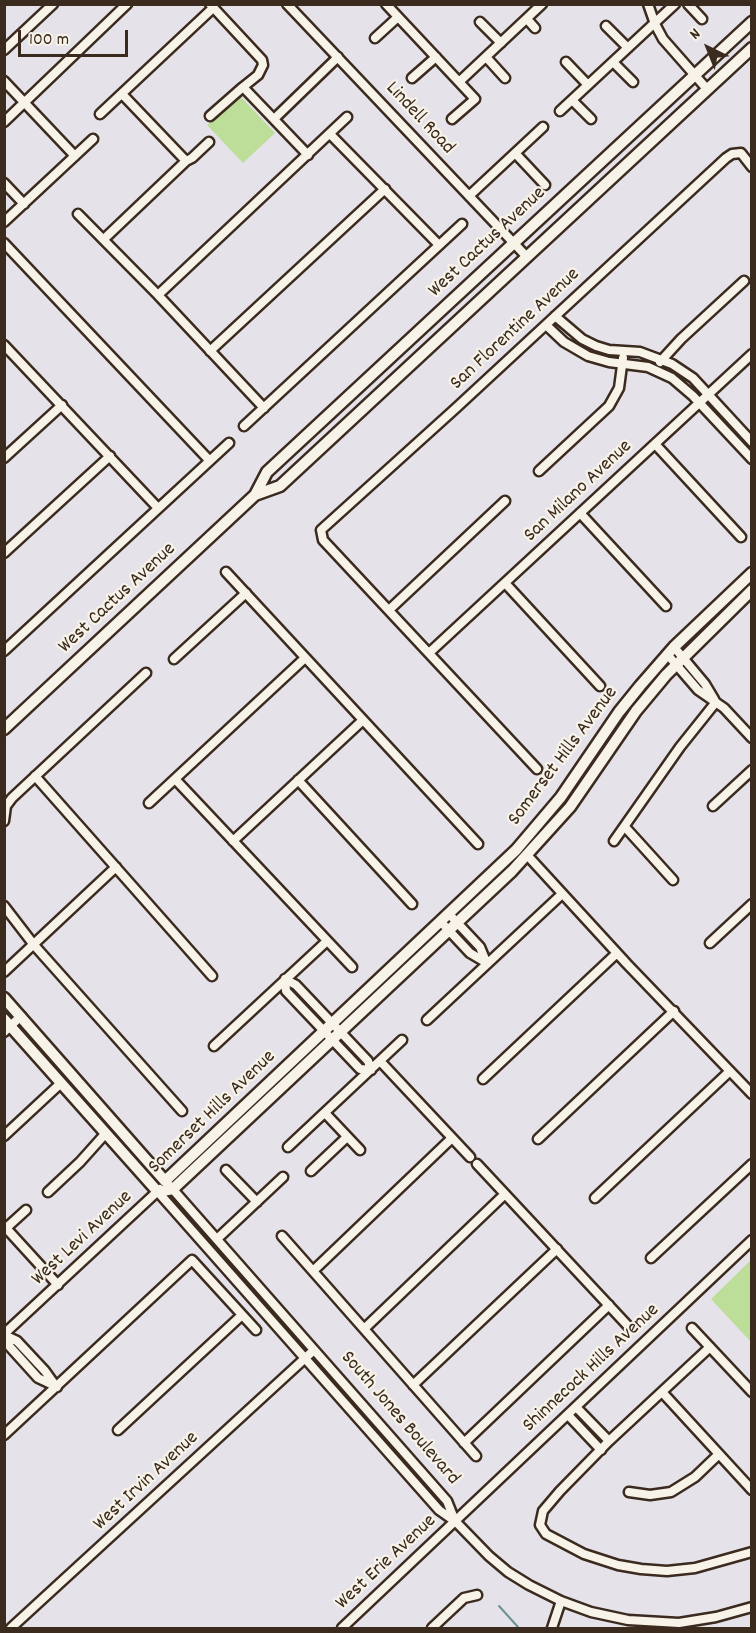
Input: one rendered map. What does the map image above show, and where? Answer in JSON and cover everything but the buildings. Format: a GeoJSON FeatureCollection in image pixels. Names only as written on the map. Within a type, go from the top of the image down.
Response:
{"type":"FeatureCollection","features":[{"type":"Feature","properties":{"kind":"main road","name":"West Cactus Avenue"},"geometry":{"type":"LineString","coordinates":[[4,729],[255,495],[267,472],[752,22]]}},
{"type":"Feature","properties":{"kind":"main road","name":"West Cactus Avenue"},"geometry":{"type":"LineString","coordinates":[[255,495],[280,486],[752,48]]}},
{"type":"Feature","properties":{"kind":"main road","name":"Somerset Hills Avenue"},"geometry":{"type":"LineString","coordinates":[[169,1185],[328,1027],[535,830],[586,763],[619,712],[670,651],[752,573]]}},
{"type":"Feature","properties":{"kind":"main road","name":"Somerset Hills Avenue"},"geometry":{"type":"LineString","coordinates":[[158,1192],[169,1185],[336,1036],[454,927],[527,855],[570,807],[636,711],[679,661],[752,590]]}},
{"type":"Feature","properties":{"kind":"main road","name":"South Jones Boulevard"},"geometry":{"type":"LineString","coordinates":[[4,998],[169,1185]]}},
{"type":"Feature","properties":{"kind":"main road","name":"South Jones Boulevard"},"geometry":{"type":"LineString","coordinates":[[6,1026],[61,1083],[158,1192]]}},
{"type":"Feature","properties":{"kind":"street"},"geometry":{"type":"LineString","coordinates":[[4,50],[53,4]]}},
{"type":"Feature","properties":{"kind":"street"},"geometry":{"type":"LineString","coordinates":[[4,122],[127,4]]}},
{"type":"Feature","properties":{"kind":"street","name":"Lindell Road"},"geometry":{"type":"LineString","coordinates":[[287,4],[527,256]]}},
{"type":"Feature","properties":{"kind":"street"},"geometry":{"type":"LineString","coordinates":[[648,4],[655,24],[669,47],[707,89]]}},
{"type":"Feature","properties":{"kind":"street"},"geometry":{"type":"LineString","coordinates":[[560,111],[675,4]]}},
{"type":"Feature","properties":{"kind":"street"},"geometry":{"type":"LineString","coordinates":[[688,4],[702,19]]}},
{"type":"Feature","properties":{"kind":"street"},"geometry":{"type":"LineString","coordinates":[[388,5],[475,99],[452,119]]}},
{"type":"Feature","properties":{"kind":"street"},"geometry":{"type":"LineString","coordinates":[[459,82],[540,5]]}},
{"type":"Feature","properties":{"kind":"street"},"geometry":{"type":"LineString","coordinates":[[100,114],[212,6],[262,60],[263,65],[258,75],[210,116]]}},
{"type":"Feature","properties":{"kind":"street"},"geometry":{"type":"LineString","coordinates":[[375,38],[398,16]]}},
{"type":"Feature","properties":{"kind":"street"},"geometry":{"type":"LineString","coordinates":[[527,19],[535,28]]}},
{"type":"Feature","properties":{"kind":"street"},"geometry":{"type":"LineString","coordinates":[[480,22],[501,43]]}},
{"type":"Feature","properties":{"kind":"street"},"geometry":{"type":"LineString","coordinates":[[606,26],[628,48]]}},
{"type":"Feature","properties":{"kind":"street"},"geometry":{"type":"LineString","coordinates":[[274,118],[338,57]]}},
{"type":"Feature","properties":{"kind":"street"},"geometry":{"type":"LineString","coordinates":[[412,78],[436,57]]}},
{"type":"Feature","properties":{"kind":"street"},"geometry":{"type":"LineString","coordinates":[[486,57],[505,78]]}},
{"type":"Feature","properties":{"kind":"street"},"geometry":{"type":"LineString","coordinates":[[566,62],[588,85]]}},
{"type":"Feature","properties":{"kind":"street"},"geometry":{"type":"LineString","coordinates":[[613,62],[633,82]]}},
{"type":"Feature","properties":{"kind":"street"},"geometry":{"type":"LineString","coordinates":[[4,81],[75,156]]}},
{"type":"Feature","properties":{"kind":"street"},"geometry":{"type":"LineString","coordinates":[[243,87],[308,155]]}},
{"type":"Feature","properties":{"kind":"street"},"geometry":{"type":"LineString","coordinates":[[122,94],[186,161]]}},
{"type":"Feature","properties":{"kind":"street"},"geometry":{"type":"LineString","coordinates":[[572,100],[591,119]]}},
{"type":"Feature","properties":{"kind":"street"},"geometry":{"type":"LineString","coordinates":[[158,294],[348,117]]}},
{"type":"Feature","properties":{"kind":"street"},"geometry":{"type":"LineString","coordinates":[[470,196],[543,127]]}},
{"type":"Feature","properties":{"kind":"street"},"geometry":{"type":"LineString","coordinates":[[330,134],[439,245]]}},
{"type":"Feature","properties":{"kind":"street"},"geometry":{"type":"LineString","coordinates":[[4,222],[93,139]]}},
{"type":"Feature","properties":{"kind":"street"},"geometry":{"type":"LineString","coordinates":[[104,239],[209,141]]}},
{"type":"Feature","properties":{"kind":"street"},"geometry":{"type":"LineString","coordinates":[[515,153],[544,185]]}},
{"type":"Feature","properties":{"kind":"street","name":"San Florentine Avenue"},"geometry":{"type":"LineString","coordinates":[[389,609],[323,540],[321,530],[726,158],[741,153],[752,167]]}},
{"type":"Feature","properties":{"kind":"street"},"geometry":{"type":"LineString","coordinates":[[4,183],[24,204]]}},
{"type":"Feature","properties":{"kind":"street"},"geometry":{"type":"LineString","coordinates":[[210,351],[385,189]]}},
{"type":"Feature","properties":{"kind":"street"},"geometry":{"type":"LineString","coordinates":[[78,214],[158,294],[264,408]]}},
{"type":"Feature","properties":{"kind":"street"},"geometry":{"type":"LineString","coordinates":[[244,426],[462,224]]}},
{"type":"Feature","properties":{"kind":"street"},"geometry":{"type":"LineString","coordinates":[[4,243],[209,460]]}},
{"type":"Feature","properties":{"kind":"street"},"geometry":{"type":"LineString","coordinates":[[657,370],[661,359],[744,281]]}},
{"type":"Feature","properties":{"kind":"street"},"geometry":{"type":"LineString","coordinates":[[555,316],[582,339],[609,350],[640,352],[661,359],[693,378],[752,442]]}},
{"type":"Feature","properties":{"kind":"street"},"geometry":{"type":"LineString","coordinates":[[546,325],[575,350],[599,359],[657,370],[672,378],[700,402],[752,459]]}},
{"type":"Feature","properties":{"kind":"street"},"geometry":{"type":"LineString","coordinates":[[4,345],[158,508]]}},
{"type":"Feature","properties":{"kind":"street"},"geometry":{"type":"LineString","coordinates":[[539,471],[609,406],[619,388],[624,351]]}},
{"type":"Feature","properties":{"kind":"street","name":"San Milano Avenue"},"geometry":{"type":"LineString","coordinates":[[429,653],[752,354]]}},
{"type":"Feature","properties":{"kind":"street"},"geometry":{"type":"LineString","coordinates":[[4,445],[8,455],[62,405]]}},
{"type":"Feature","properties":{"kind":"street"},"geometry":{"type":"LineString","coordinates":[[4,651],[229,443]]}},
{"type":"Feature","properties":{"kind":"street"},"geometry":{"type":"LineString","coordinates":[[655,444],[741,537]]}},
{"type":"Feature","properties":{"kind":"street"},"geometry":{"type":"LineString","coordinates":[[4,553],[110,456]]}},
{"type":"Feature","properties":{"kind":"street"},"geometry":{"type":"LineString","coordinates":[[505,501],[389,609],[537,769]]}},
{"type":"Feature","properties":{"kind":"street"},"geometry":{"type":"LineString","coordinates":[[580,513],[666,606]]}},
{"type":"Feature","properties":{"kind":"street"},"geometry":{"type":"LineString","coordinates":[[226,572],[477,844]]}},
{"type":"Feature","properties":{"kind":"street"},"geometry":{"type":"LineString","coordinates":[[504,584],[600,686]]}},
{"type":"Feature","properties":{"kind":"street"},"geometry":{"type":"LineString","coordinates":[[174,659],[246,593]]}},
{"type":"Feature","properties":{"kind":"street"},"geometry":{"type":"LineString","coordinates":[[670,651],[698,690],[724,708],[752,738]]}},
{"type":"Feature","properties":{"kind":"street"},"geometry":{"type":"LineString","coordinates":[[149,803],[305,658]]}},
{"type":"Feature","properties":{"kind":"street"},"geometry":{"type":"LineString","coordinates":[[4,821],[9,802],[146,673]]}},
{"type":"Feature","properties":{"kind":"street"},"geometry":{"type":"LineString","coordinates":[[614,841],[680,747],[716,702]]}},
{"type":"Feature","properties":{"kind":"street"},"geometry":{"type":"LineString","coordinates":[[233,841],[363,720]]}},
{"type":"Feature","properties":{"kind":"street"},"geometry":{"type":"LineString","coordinates":[[713,806],[752,770]]}},
{"type":"Feature","properties":{"kind":"street"},"geometry":{"type":"LineString","coordinates":[[35,776],[212,976]]}},
{"type":"Feature","properties":{"kind":"street"},"geometry":{"type":"LineString","coordinates":[[175,779],[352,967]]}},
{"type":"Feature","properties":{"kind":"street"},"geometry":{"type":"LineString","coordinates":[[298,780],[412,904]]}},
{"type":"Feature","properties":{"kind":"street"},"geometry":{"type":"LineString","coordinates":[[625,827],[673,880]]}},
{"type":"Feature","properties":{"kind":"street"},"geometry":{"type":"LineString","coordinates":[[527,855],[752,1094]]}},
{"type":"Feature","properties":{"kind":"street"},"geometry":{"type":"LineString","coordinates":[[4,972],[116,867]]}},
{"type":"Feature","properties":{"kind":"street"},"geometry":{"type":"LineString","coordinates":[[427,1020],[562,894]]}},
{"type":"Feature","properties":{"kind":"street"},"geometry":{"type":"LineString","coordinates":[[711,943],[752,904]]}},
{"type":"Feature","properties":{"kind":"street"},"geometry":{"type":"LineString","coordinates":[[4,906],[34,945],[182,1111]]}},
{"type":"Feature","properties":{"kind":"street"},"geometry":{"type":"LineString","coordinates":[[445,918],[454,927],[470,953],[487,964]]}},
{"type":"Feature","properties":{"kind":"street"},"geometry":{"type":"LineString","coordinates":[[214,1046],[327,941]]}},
{"type":"Feature","properties":{"kind":"street"},"geometry":{"type":"LineString","coordinates":[[483,1079],[617,953]]}},
{"type":"Feature","properties":{"kind":"street"},"geometry":{"type":"LineString","coordinates":[[285,979],[286,991],[328,1027],[360,1068],[371,1070]]}},
{"type":"Feature","properties":{"kind":"street"},"geometry":{"type":"LineString","coordinates":[[538,1139],[674,1011]]}},
{"type":"Feature","properties":{"kind":"street"},"geometry":{"type":"LineString","coordinates":[[6,1026],[21,1016]]}},
{"type":"Feature","properties":{"kind":"street"},"geometry":{"type":"LineString","coordinates":[[288,1147],[402,1040]]}},
{"type":"Feature","properties":{"kind":"street"},"geometry":{"type":"LineString","coordinates":[[380,1061],[470,1157]]}},
{"type":"Feature","properties":{"kind":"street"},"geometry":{"type":"LineString","coordinates":[[595,1198],[730,1071]]}},
{"type":"Feature","properties":{"kind":"street"},"geometry":{"type":"LineString","coordinates":[[4,1136],[61,1083]]}},
{"type":"Feature","properties":{"kind":"street"},"geometry":{"type":"LineString","coordinates":[[325,1113],[360,1150]]}},
{"type":"Feature","properties":{"kind":"street"},"geometry":{"type":"LineString","coordinates":[[48,1192],[106,1133]]}},
{"type":"Feature","properties":{"kind":"street"},"geometry":{"type":"LineString","coordinates":[[311,1171],[347,1137]]}},
{"type":"Feature","properties":{"kind":"street"},"geometry":{"type":"LineString","coordinates":[[313,1270],[452,1138]]}},
{"type":"Feature","properties":{"kind":"street"},"geometry":{"type":"LineString","coordinates":[[477,1164],[629,1327]]}},
{"type":"Feature","properties":{"kind":"street"},"geometry":{"type":"LineString","coordinates":[[651,1258],[752,1164]]}},
{"type":"Feature","properties":{"kind":"street"},"geometry":{"type":"LineString","coordinates":[[226,1170],[257,1202]]}},
{"type":"Feature","properties":{"kind":"street"},"geometry":{"type":"LineString","coordinates":[[217,1239],[284,1177]]}},
{"type":"Feature","properties":{"kind":"street","name":"South Jones Boulevard"},"geometry":{"type":"LineString","coordinates":[[169,1185],[447,1501],[456,1522]]}},
{"type":"Feature","properties":{"kind":"street","name":"South Jones Boulevard"},"geometry":{"type":"LineString","coordinates":[[158,1192],[439,1510],[456,1522]]}},
{"type":"Feature","properties":{"kind":"street","name":"West Levi Avenue"},"geometry":{"type":"LineString","coordinates":[[4,1335],[158,1192]]}},
{"type":"Feature","properties":{"kind":"street"},"geometry":{"type":"LineString","coordinates":[[364,1329],[505,1194]]}},
{"type":"Feature","properties":{"kind":"street"},"geometry":{"type":"LineString","coordinates":[[26,1210],[5,1229],[58,1285]]}},
{"type":"Feature","properties":{"kind":"street"},"geometry":{"type":"LineString","coordinates":[[282,1236],[476,1456]]}},
{"type":"Feature","properties":{"kind":"street","name":"Shinnecock Hills Avenue"},"geometry":{"type":"LineString","coordinates":[[456,1522],[752,1240]]}},
{"type":"Feature","properties":{"kind":"street"},"geometry":{"type":"LineString","coordinates":[[413,1385],[557,1249]]}},
{"type":"Feature","properties":{"kind":"street"},"geometry":{"type":"LineString","coordinates":[[4,1435],[192,1260],[256,1330]]}},
{"type":"Feature","properties":{"kind":"street"},"geometry":{"type":"LineString","coordinates":[[464,1443],[609,1305]]}},
{"type":"Feature","properties":{"kind":"street"},"geometry":{"type":"LineString","coordinates":[[118,1430],[242,1315]]}},
{"type":"Feature","properties":{"kind":"street"},"geometry":{"type":"LineString","coordinates":[[692,1328],[752,1392]]}},
{"type":"Feature","properties":{"kind":"street"},"geometry":{"type":"LineString","coordinates":[[4,1335],[10,1347],[38,1378],[57,1387]]}},
{"type":"Feature","properties":{"kind":"street"},"geometry":{"type":"LineString","coordinates":[[710,1347],[600,1450],[548,1504],[540,1520],[546,1534],[573,1549],[603,1561],[641,1569],[667,1571],[695,1568],[752,1552]]}},
{"type":"Feature","properties":{"kind":"street","name":"West Irvin Avenue"},"geometry":{"type":"LineString","coordinates":[[11,1629],[314,1350]]}},
{"type":"Feature","properties":{"kind":"street"},"geometry":{"type":"LineString","coordinates":[[662,1392],[752,1490]]}},
{"type":"Feature","properties":{"kind":"street"},"geometry":{"type":"LineString","coordinates":[[576,1407],[609,1441]]}},
{"type":"Feature","properties":{"kind":"street"},"geometry":{"type":"LineString","coordinates":[[568,1415],[600,1450]]}},
{"type":"Feature","properties":{"kind":"street"},"geometry":{"type":"LineString","coordinates":[[629,1492],[650,1495],[671,1492],[695,1477],[719,1454]]}},
{"type":"Feature","properties":{"kind":"street"},"geometry":{"type":"LineString","coordinates":[[456,1522],[503,1568],[529,1586],[561,1602],[609,1617],[665,1623],[716,1617],[752,1607]]}},
{"type":"Feature","properties":{"kind":"street","name":"West Erie Avenue"},"geometry":{"type":"LineString","coordinates":[[342,1629],[456,1522]]}},
{"type":"Feature","properties":{"kind":"street"},"geometry":{"type":"LineString","coordinates":[[432,1629],[464,1598],[477,1595]]}},
{"type":"Feature","properties":{"kind":"street"},"geometry":{"type":"LineString","coordinates":[[552,1629],[561,1602]]}},
{"type":"Feature","properties":{"kind":"green space"},"geometry":{"type":"Polygon","coordinates":[[[240,96],[275,133],[243,163],[207,125],[240,96]]]}},
{"type":"Feature","properties":{"kind":"green space"},"geometry":{"type":"Polygon","coordinates":[[[751,1260],[751,1342],[711,1299],[751,1260]]]}},
{"type":"Feature","properties":{"kind":"waterway"},"geometry":{"type":"LineString","coordinates":[[499,1606],[518,1627]]}}]}
